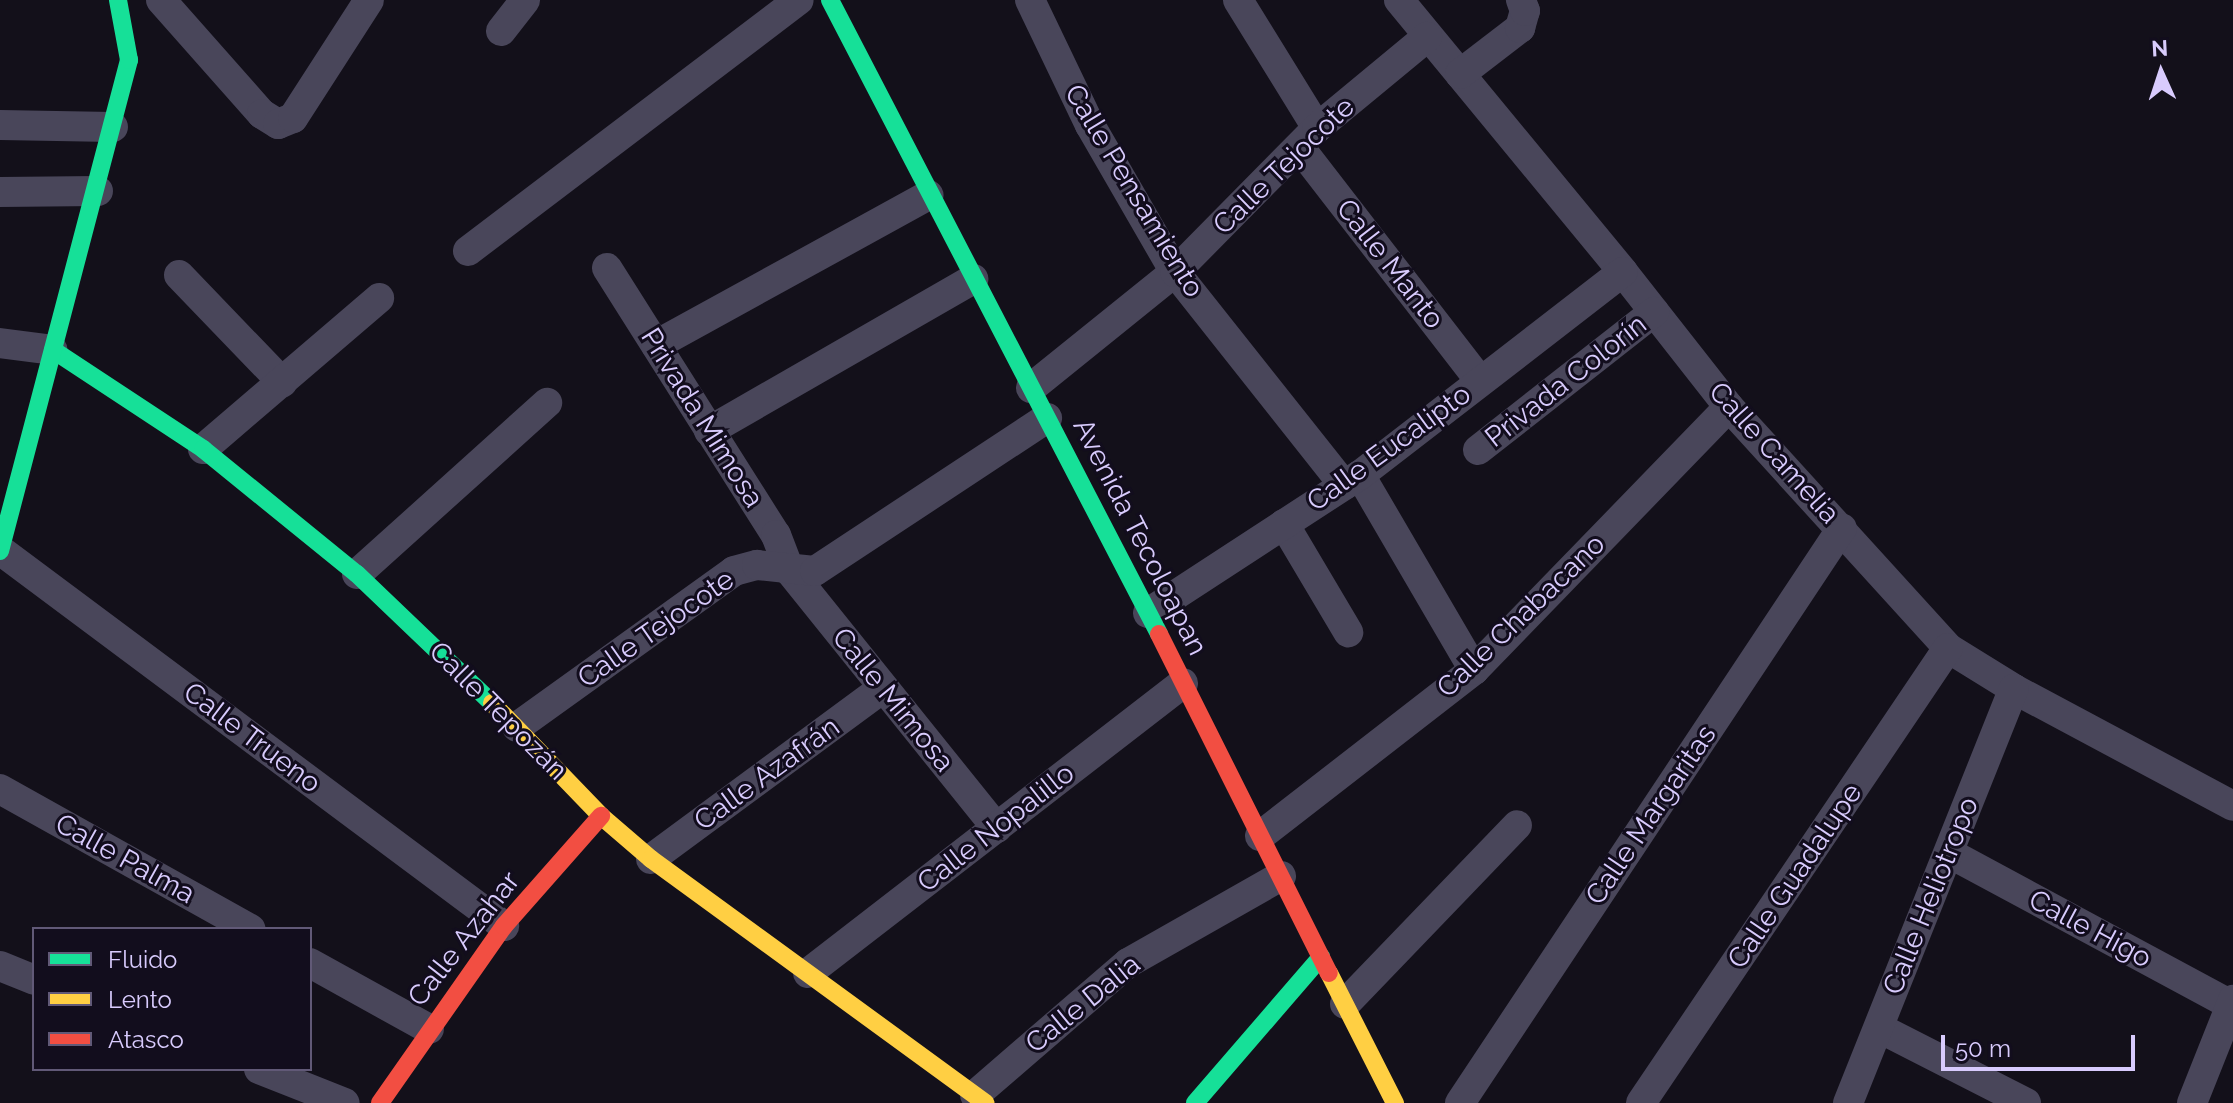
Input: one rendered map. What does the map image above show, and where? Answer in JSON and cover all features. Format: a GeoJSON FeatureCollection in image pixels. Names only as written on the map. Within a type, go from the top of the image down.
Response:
{"type":"FeatureCollection","features":[{"type":"Feature","properties":{"kind":"street"},"geometry":{"type":"LineString","coordinates":[[0,550],[98,191],[129,60],[118,0]]}},
{"type":"Feature","properties":{"kind":"street"},"geometry":{"type":"LineString","coordinates":[[161,0],[262,114],[278,124],[293,118],[369,0]]}},
{"type":"Feature","properties":{"kind":"street"},"geometry":{"type":"LineString","coordinates":[[501,31],[525,0]]}},
{"type":"Feature","properties":{"kind":"street"},"geometry":{"type":"LineString","coordinates":[[468,251],[799,0]]}},
{"type":"Feature","properties":{"kind":"street","name":"Avenida Tecoloapan"},"geometry":{"type":"LineString","coordinates":[[830,0],[1148,613],[1395,1103]]}},
{"type":"Feature","properties":{"kind":"street","name":"Calle Pensamiento"},"geometry":{"type":"LineString","coordinates":[[1030,0],[1090,125],[1175,272],[1352,480],[1474,670]]}},
{"type":"Feature","properties":{"kind":"street","name":"Calle Manto"},"geometry":{"type":"LineString","coordinates":[[1238,0],[1308,138],[1480,381]]}},
{"type":"Feature","properties":{"kind":"street","name":"Calle Camelia"},"geometry":{"type":"LineString","coordinates":[[1399,0],[1623,272],[1729,407],[1948,648],[2014,689],[2233,806]]}},
{"type":"Feature","properties":{"kind":"street"},"geometry":{"type":"LineString","coordinates":[[1460,74],[1520,28],[1523,5]]}},
{"type":"Feature","properties":{"kind":"street","name":"Calle Tejocote"},"geometry":{"type":"LineString","coordinates":[[1031,388],[1175,272],[1308,138],[1427,37]]}},
{"type":"Feature","properties":{"kind":"street"},"geometry":{"type":"LineString","coordinates":[[0,125],[113,127]]}},
{"type":"Feature","properties":{"kind":"street"},"geometry":{"type":"LineString","coordinates":[[0,192],[98,191]]}},
{"type":"Feature","properties":{"kind":"street"},"geometry":{"type":"LineString","coordinates":[[656,345],[929,195]]}},
{"type":"Feature","properties":{"kind":"street","name":"Privada Mimosa"},"geometry":{"type":"LineString","coordinates":[[607,268],[776,535],[790,571]]}},
{"type":"Feature","properties":{"kind":"street","name":"Calle Eucalipto"},"geometry":{"type":"LineString","coordinates":[[1148,613],[1352,480],[1623,272]]}},
{"type":"Feature","properties":{"kind":"street"},"geometry":{"type":"LineString","coordinates":[[179,275],[282,382]]}},
{"type":"Feature","properties":{"kind":"street"},"geometry":{"type":"LineString","coordinates":[[709,431],[973,279]]}},
{"type":"Feature","properties":{"kind":"street"},"geometry":{"type":"LineString","coordinates":[[203,449],[379,298]]}},
{"type":"Feature","properties":{"kind":"street","name":"Privada Colorín"},"geometry":{"type":"LineString","coordinates":[[1478,450],[1654,312]]}},
{"type":"Feature","properties":{"kind":"street","name":"Calle Tepozán"},"geometry":{"type":"LineString","coordinates":[[0,343],[15,342],[53,350],[203,449],[357,574],[517,727],[601,816],[651,859],[980,1099]]}},
{"type":"Feature","properties":{"kind":"street"},"geometry":{"type":"LineString","coordinates":[[357,574],[547,403]]}},
{"type":"Feature","properties":{"kind":"street","name":"Calle Chabacano"},"geometry":{"type":"LineString","coordinates":[[1260,836],[1474,670],[1729,407]]}},
{"type":"Feature","properties":{"kind":"street","name":"Calle Tejocote"},"geometry":{"type":"LineString","coordinates":[[517,727],[734,571],[757,565],[790,571],[815,571],[1047,418]]}},
{"type":"Feature","properties":{"kind":"street"},"geometry":{"type":"LineString","coordinates":[[1284,524],[1348,632]]}},
{"type":"Feature","properties":{"kind":"street","name":"Calle Margaritas"},"geometry":{"type":"LineString","coordinates":[[1460,1103],[1842,528]]}},
{"type":"Feature","properties":{"kind":"street","name":"Calle Trueno"},"geometry":{"type":"LineString","coordinates":[[0,550],[504,926]]}},
{"type":"Feature","properties":{"kind":"street","name":"Calle Mimosa"},"geometry":{"type":"LineString","coordinates":[[790,571],[997,828]]}},
{"type":"Feature","properties":{"kind":"street","name":"Calle Guadalupe"},"geometry":{"type":"LineString","coordinates":[[1641,1103],[1948,648]]}},
{"type":"Feature","properties":{"kind":"street","name":"Calle Nopalillo"},"geometry":{"type":"LineString","coordinates":[[808,973],[1183,683]]}},
{"type":"Feature","properties":{"kind":"street","name":"Calle Azafrán"},"geometry":{"type":"LineString","coordinates":[[651,859],[883,688]]}},
{"type":"Feature","properties":{"kind":"street","name":"Calle Heliotropo"},"geometry":{"type":"LineString","coordinates":[[1848,1103],[2014,689]]}},
{"type":"Feature","properties":{"kind":"street","name":"Calle Palma"},"geometry":{"type":"LineString","coordinates":[[0,789],[246,927]]}},
{"type":"Feature","properties":{"kind":"street","name":"Calle Azahar"},"geometry":{"type":"LineString","coordinates":[[380,1103],[504,926],[601,816]]}},
{"type":"Feature","properties":{"kind":"street"},"geometry":{"type":"LineString","coordinates":[[1345,1004],[1517,825]]}},
{"type":"Feature","properties":{"kind":"street","name":"Calle Higo"},"geometry":{"type":"LineString","coordinates":[[1949,853],[2232,1003]]}},
{"type":"Feature","properties":{"kind":"street","name":"Calle Dalia"},"geometry":{"type":"LineString","coordinates":[[980,1099],[1128,963],[1281,876]]}},
{"type":"Feature","properties":{"kind":"street"},"geometry":{"type":"LineString","coordinates":[[1203,1099],[1321,957]]}},
{"type":"Feature","properties":{"kind":"street"},"geometry":{"type":"LineString","coordinates":[[312,964],[429,1029]]}},
{"type":"Feature","properties":{"kind":"street"},"geometry":{"type":"LineString","coordinates":[[0,966],[32,979]]}},
{"type":"Feature","properties":{"kind":"street"},"geometry":{"type":"LineString","coordinates":[[2192,1103],[2232,1003]]}},
{"type":"Feature","properties":{"kind":"street"},"geometry":{"type":"LineString","coordinates":[[1879,1028],[2026,1103]]}},
{"type":"Feature","properties":{"kind":"street"},"geometry":{"type":"LineString","coordinates":[[264,1071],[345,1103]]}},
{"type":"Feature","properties":{"kind":"traffic: fast"},"geometry":{"type":"LineString","coordinates":[[0,551],[129,60],[118,0]]}},
{"type":"Feature","properties":{"kind":"traffic: fast"},"geometry":{"type":"LineString","coordinates":[[830,0],[1159,634]]}},
{"type":"Feature","properties":{"kind":"traffic: fast"},"geometry":{"type":"LineString","coordinates":[[53,350],[203,449],[357,574],[492,703]]}},
{"type":"Feature","properties":{"kind":"traffic: fast"},"geometry":{"type":"LineString","coordinates":[[1195,1103],[1321,957]]}},
{"type":"Feature","properties":{"kind":"traffic: slow"},"geometry":{"type":"LineString","coordinates":[[492,703],[601,816],[651,859],[986,1103]]}},
{"type":"Feature","properties":{"kind":"traffic: slow"},"geometry":{"type":"LineString","coordinates":[[1329,973],[1395,1103]]}},
{"type":"Feature","properties":{"kind":"traffic: jam"},"geometry":{"type":"LineString","coordinates":[[1159,634],[1329,973]]}},
{"type":"Feature","properties":{"kind":"traffic: jam"},"geometry":{"type":"LineString","coordinates":[[380,1103],[504,926],[601,816]]}}]}
